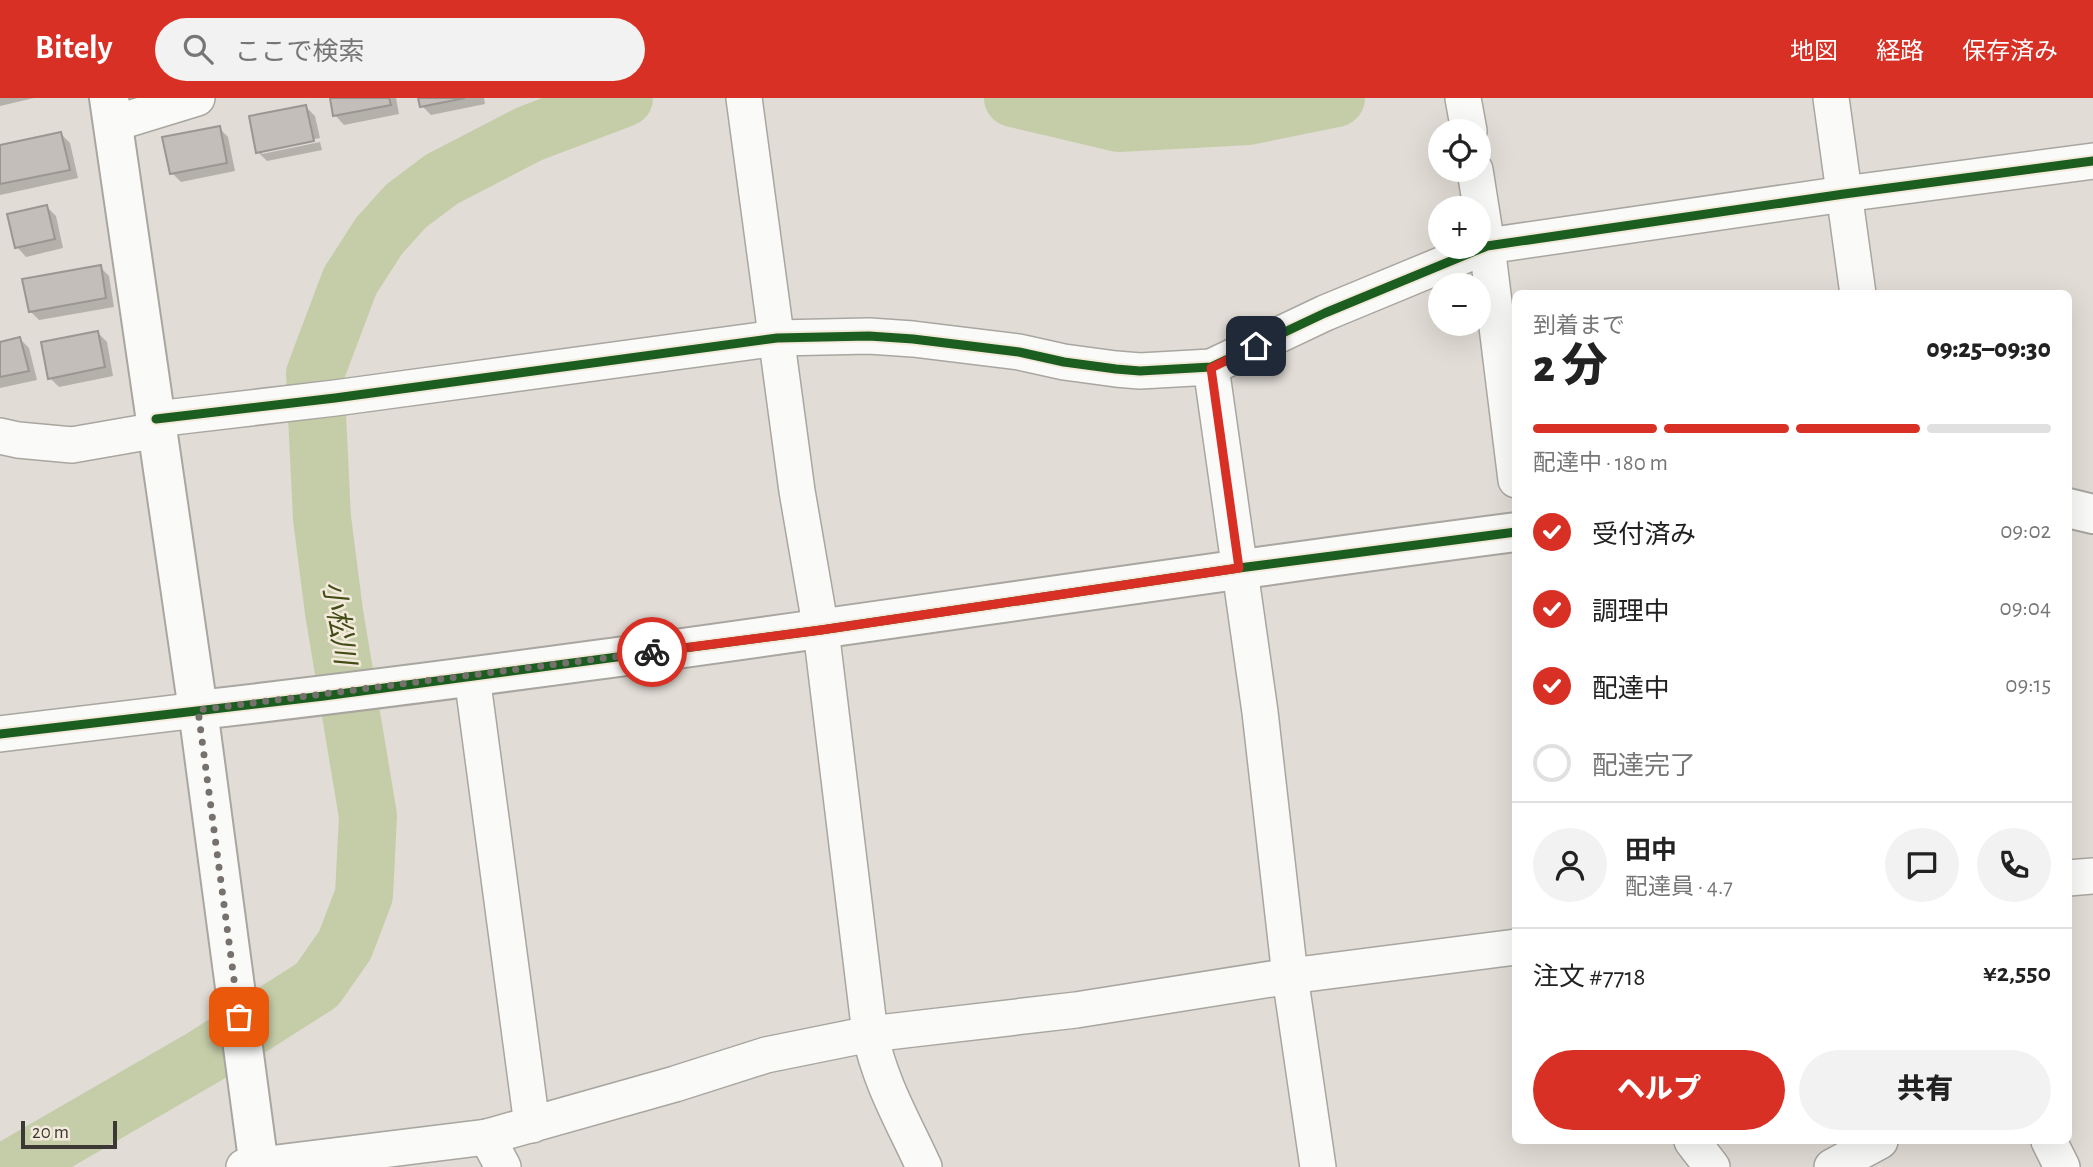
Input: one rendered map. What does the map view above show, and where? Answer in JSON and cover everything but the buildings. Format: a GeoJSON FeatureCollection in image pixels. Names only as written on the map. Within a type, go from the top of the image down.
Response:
{"type":"FeatureCollection","features":[{"type":"Feature","properties":{"kind":"street"},"geometry":{"type":"LineString","coordinates":[[197,98],[110,111],[198,710],[245,1066],[253,1166],[495,1152],[532,1125],[766,1055],[870,1034],[1076,1010],[1290,976],[1512,948]]}},
{"type":"Feature","properties":{"kind":"street"},"geometry":{"type":"LineString","coordinates":[[1463,98],[1467,119]]}},
{"type":"Feature","properties":{"kind":"street"},"geometry":{"type":"LineString","coordinates":[[1831,98],[1857,290]]}},
{"type":"Feature","properties":{"kind":"street"},"geometry":{"type":"LineString","coordinates":[[744,99],[797,491],[821,630],[870,1034],[878,1068],[924,1167]]}},
{"type":"Feature","properties":{"kind":"street"},"geometry":{"type":"LineString","coordinates":[[1491,245],[2093,161]]}},
{"type":"Feature","properties":{"kind":"street"},"geometry":{"type":"LineString","coordinates":[[0,436],[72,445],[157,424],[285,404],[778,338],[869,335],[973,345],[1116,369],[1140,371],[1211,368],[1325,313],[1456,259]]}},
{"type":"Feature","properties":{"kind":"street"},"geometry":{"type":"LineString","coordinates":[[1489,259],[1512,448]]}},
{"type":"Feature","properties":{"kind":"street"},"geometry":{"type":"LineString","coordinates":[[1211,368],[1260,712],[1290,976],[1318,1167]]}},
{"type":"Feature","properties":{"kind":"street"},"geometry":{"type":"LineString","coordinates":[[2072,509],[2093,514]]}},
{"type":"Feature","properties":{"kind":"street"},"geometry":{"type":"LineString","coordinates":[[0,734],[324,696],[821,630],[1239,568],[1512,533]]}},
{"type":"Feature","properties":{"kind":"street"},"geometry":{"type":"LineString","coordinates":[[472,676],[532,1125]]}},
{"type":"Feature","properties":{"kind":"street"},"geometry":{"type":"LineString","coordinates":[[2072,878],[2093,876]]}},
{"type":"Feature","properties":{"kind":"street"},"geometry":{"type":"LineString","coordinates":[[1694,1144],[1712,1167]]}},
{"type":"Feature","properties":{"kind":"street"},"geometry":{"type":"LineString","coordinates":[[1832,1167],[1874,1144]]}},
{"type":"Feature","properties":{"kind":"street"},"geometry":{"type":"LineString","coordinates":[[2050,1144],[2062,1167]]}},
{"type":"Feature","properties":{"kind":"waterway","name":"小松川"},"geometry":{"type":"LineString","coordinates":[[14,1167],[204,1057],[317,985],[345,945],[364,895],[368,816],[334,612],[322,518],[315,374],[350,281],[379,236],[406,206],[442,179],[529,134],[624,98]]}},
{"type":"Feature","properties":{"kind":"waterway","name":"小松川"},"geometry":{"type":"LineString","coordinates":[[1013,98],[1119,123],[1248,116],[1336,98]]}},
{"type":"Feature","properties":{"kind":"cycle path"},"geometry":{"type":"LineString","coordinates":[[156,419],[335,398],[777,338],[869,336],[913,339],[1140,371],[1211,367],[1325,313],[1487,246],[2093,161]]}},
{"type":"Feature","properties":{"kind":"cycle path"},"geometry":{"type":"LineString","coordinates":[[0,734],[324,696],[821,630],[1239,568],[1512,533]]}},
{"type":"Feature","properties":{"kind":"way so far"},"geometry":{"type":"LineString","coordinates":[[239,1017],[198,710],[652,652]]}},
{"type":"Feature","properties":{"kind":"route"},"geometry":{"type":"LineString","coordinates":[[652,652],[821,630],[1239,568],[1211,368],[1256,346]]}}]}
